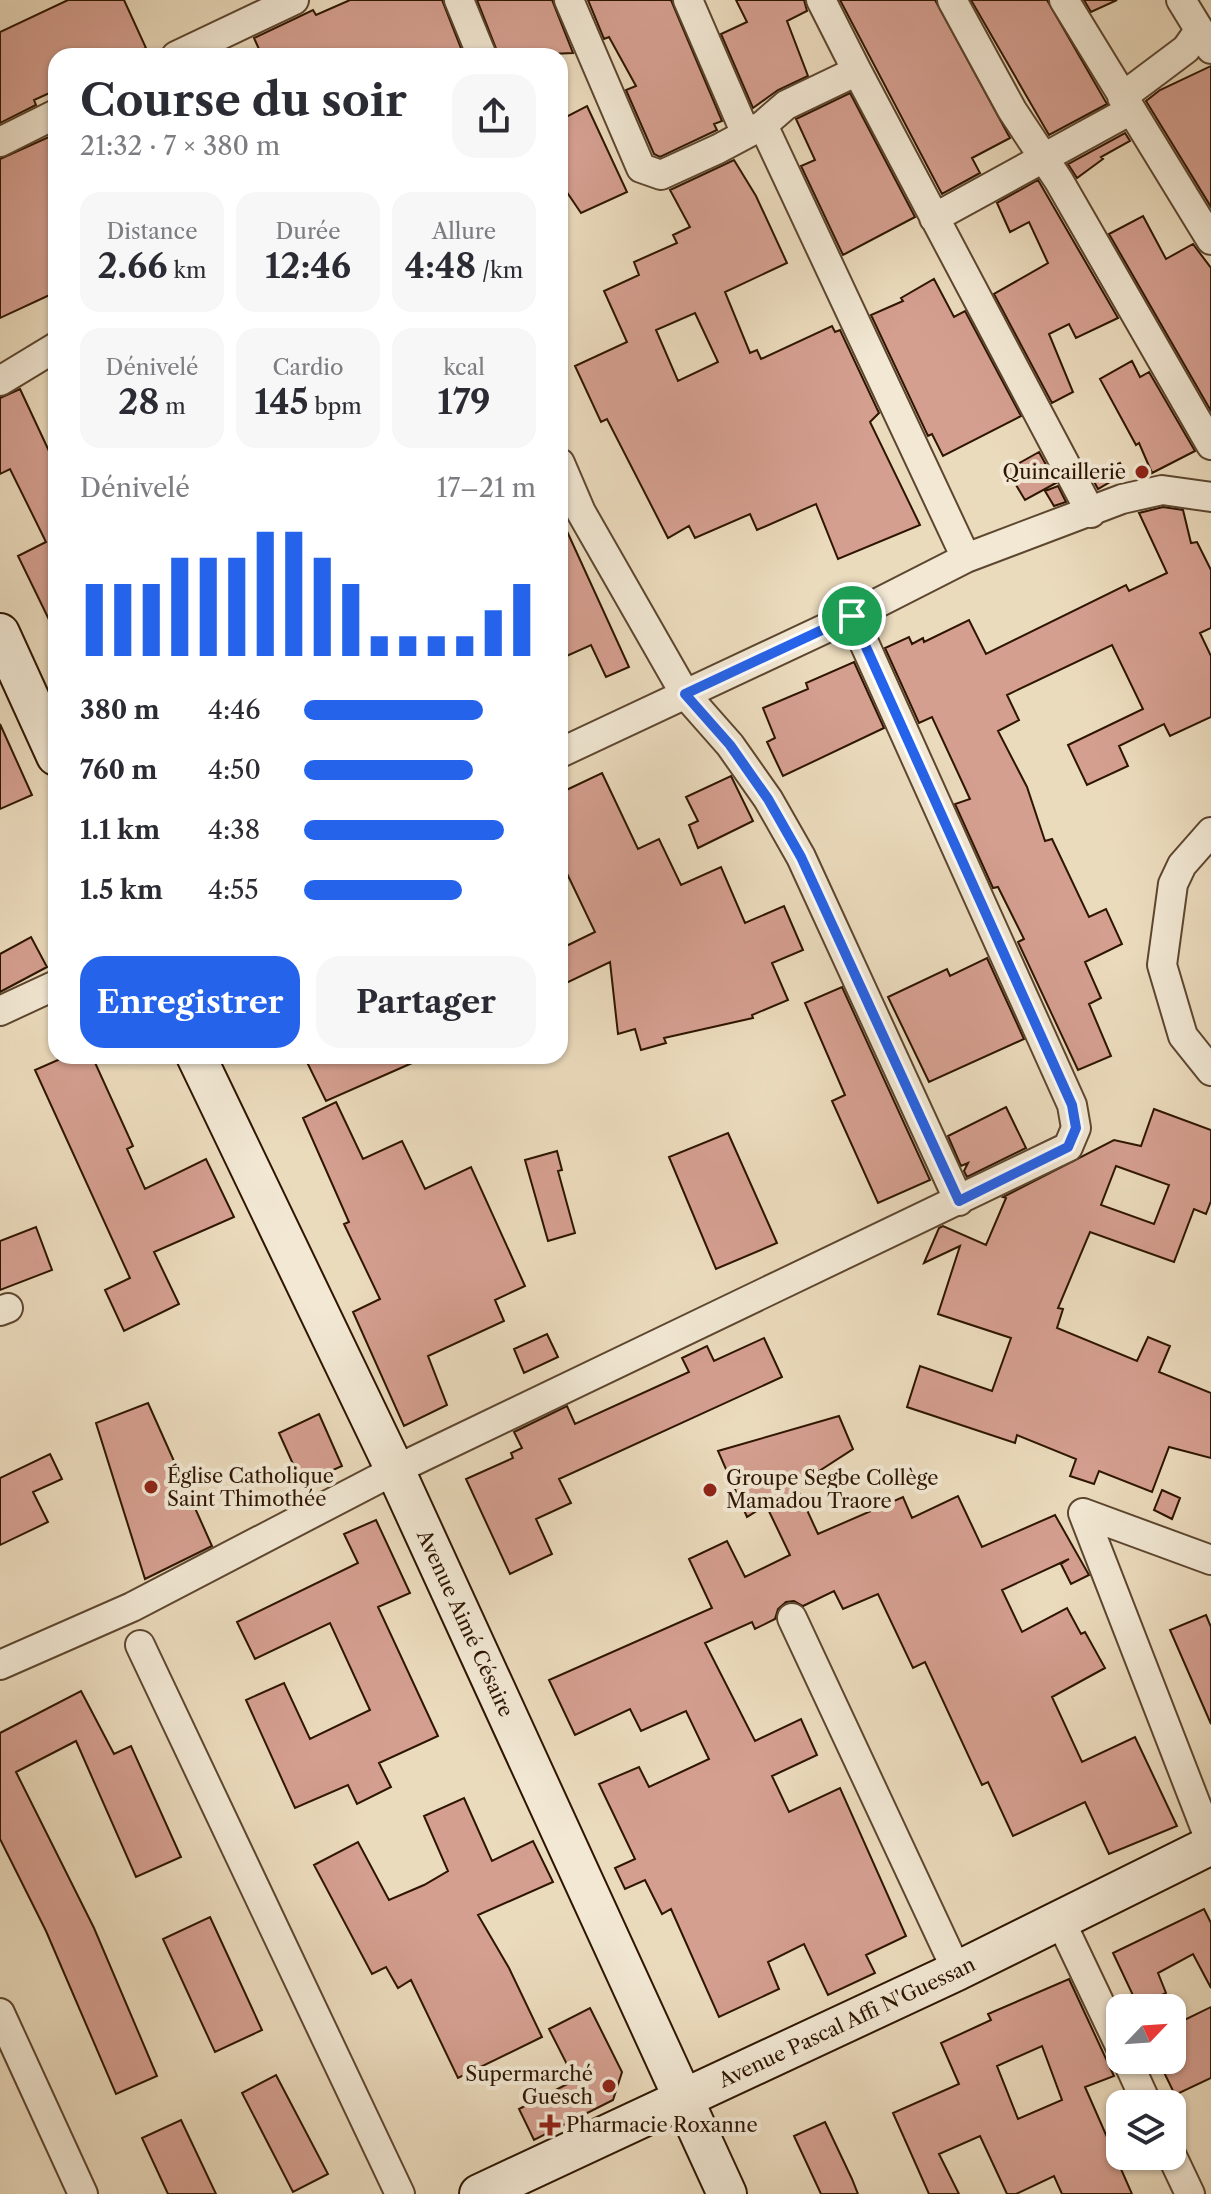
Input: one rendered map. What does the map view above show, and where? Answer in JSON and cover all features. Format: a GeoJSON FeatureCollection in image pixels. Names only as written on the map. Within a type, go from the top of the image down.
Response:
{"type":"FeatureCollection","features":[{"type":"Feature","properties":{"kind":"street"},"geometry":{"type":"LineString","coordinates":[[193,48],[294,0]]}},
{"type":"Feature","properties":{"kind":"street"},"geometry":{"type":"LineString","coordinates":[[459,0],[479,48]]}},
{"type":"Feature","properties":{"kind":"street"},"geometry":{"type":"LineString","coordinates":[[569,0],[641,168],[661,175],[754,130],[786,105],[857,71]]}},
{"type":"Feature","properties":{"kind":"street"},"geometry":{"type":"LineString","coordinates":[[688,0],[966,558]]}},
{"type":"Feature","properties":{"kind":"street"},"geometry":{"type":"LineString","coordinates":[[821,0],[1091,513]]}},
{"type":"Feature","properties":{"kind":"street"},"geometry":{"type":"LineString","coordinates":[[952,0],[1012,110],[1045,159],[1211,445]]}},
{"type":"Feature","properties":{"kind":"street"},"geometry":{"type":"LineString","coordinates":[[1064,0],[1211,240]]}},
{"type":"Feature","properties":{"kind":"street"},"geometry":{"type":"LineString","coordinates":[[934,218],[1045,159],[1126,103],[1186,49],[1204,40],[1181,0]]}},
{"type":"Feature","properties":{"kind":"street"},"geometry":{"type":"LineString","coordinates":[[0,142],[48,118]]}},
{"type":"Feature","properties":{"kind":"street"},"geometry":{"type":"LineString","coordinates":[[0,381],[48,352]]}},
{"type":"Feature","properties":{"kind":"street"},"geometry":{"type":"LineString","coordinates":[[568,482],[581,512],[685,694],[738,755],[768,799],[801,857],[959,1201]]}},
{"type":"Feature","properties":{"kind":"street"},"geometry":{"type":"LineString","coordinates":[[568,749],[852,616],[966,558],[1122,499],[1162,490],[1211,497]]}},
{"type":"Feature","properties":{"kind":"street"},"geometry":{"type":"LineString","coordinates":[[0,1665],[132,1607],[395,1470],[1068,1147],[1076,1128],[1072,1105],[852,616]]}},
{"type":"Feature","properties":{"kind":"street"},"geometry":{"type":"LineString","coordinates":[[0,633],[48,738]]}},
{"type":"Feature","properties":{"kind":"street"},"geometry":{"type":"LineString","coordinates":[[1211,832],[1182,865],[1173,884],[1162,965],[1183,1036],[1211,1071]]}},
{"type":"Feature","properties":{"kind":"street"},"geometry":{"type":"LineString","coordinates":[[0,1011],[48,989]]}},
{"type":"Feature","properties":{"kind":"street","name":"Avenue Aimé Césaire"},"geometry":{"type":"LineString","coordinates":[[200,1064],[395,1470],[727,2194]]}},
{"type":"Feature","properties":{"kind":"street"},"geometry":{"type":"LineString","coordinates":[[1211,1560],[1083,1513],[1211,1844]]}},
{"type":"Feature","properties":{"kind":"street"},"geometry":{"type":"LineString","coordinates":[[792,1618],[957,1971]]}},
{"type":"Feature","properties":{"kind":"street"},"geometry":{"type":"LineString","coordinates":[[140,1645],[400,2194]]}},
{"type":"Feature","properties":{"kind":"street","name":"Avenue Pascal Affi N'Guessan"},"geometry":{"type":"LineString","coordinates":[[479,2194],[957,1971],[1211,1844]]}},
{"type":"Feature","properties":{"kind":"street"},"geometry":{"type":"LineString","coordinates":[[1060,1920],[1106,2017]]}},
{"type":"Feature","properties":{"kind":"street"},"geometry":{"type":"LineString","coordinates":[[0,2013],[83,2194]]}},
{"type":"Feature","properties":{"kind":"street"},"geometry":{"type":"LineString","coordinates":[[1179,2170],[1190,2194]]}},
{"type":"Feature","properties":{"kind":"building"},"geometry":{"type":"Polygon","coordinates":[[[68,0],[124,0],[146,48],[48,48],[48,94],[34,100],[36,105],[0,123],[0,32],[68,0]]]}},
{"type":"Feature","properties":{"kind":"building"},"geometry":{"type":"Polygon","coordinates":[[[350,0],[442,0],[461,48],[258,48],[254,38],[313,10],[316,15],[350,0]]]}},
{"type":"Feature","properties":{"kind":"building"},"geometry":{"type":"Polygon","coordinates":[[[477,0],[552,0],[573,53],[568,53],[568,48],[496,48],[477,0]]]}},
{"type":"Feature","properties":{"kind":"building"},"geometry":{"type":"Polygon","coordinates":[[[588,0],[671,0],[722,121],[714,124],[717,130],[660,157],[654,154],[626,90],[636,86],[609,37],[604,39],[588,0]]]}},
{"type":"Feature","properties":{"kind":"building"},"geometry":{"type":"Polygon","coordinates":[[[736,0],[804,0],[807,11],[787,21],[808,76],[778,90],[753,108],[721,34],[747,22],[736,0]]]}},
{"type":"Feature","properties":{"kind":"building"},"geometry":{"type":"Polygon","coordinates":[[[840,0],[935,0],[1010,138],[972,158],[980,173],[942,194],[840,0]]]}},
{"type":"Feature","properties":{"kind":"building"},"geometry":{"type":"Polygon","coordinates":[[[971,0],[1047,0],[1107,104],[1049,135],[971,0]]]}},
{"type":"Feature","properties":{"kind":"building"},"geometry":{"type":"Polygon","coordinates":[[[1084,0],[1117,0],[1091,12],[1084,0]]]}},
{"type":"Feature","properties":{"kind":"building"},"geometry":{"type":"Polygon","coordinates":[[[1211,66],[1211,207],[1146,101],[1160,90],[1211,66]]]}},
{"type":"Feature","properties":{"kind":"building"},"geometry":{"type":"Polygon","coordinates":[[[850,93],[915,217],[843,255],[801,166],[815,160],[796,119],[850,93]]]}},
{"type":"Feature","properties":{"kind":"building"},"geometry":{"type":"Polygon","coordinates":[[[587,106],[627,192],[581,213],[568,194],[568,116],[587,106]]]}},
{"type":"Feature","properties":{"kind":"building"},"geometry":{"type":"Polygon","coordinates":[[[1125,133],[1130,141],[1101,157],[1103,159],[1077,178],[1068,164],[1125,133]]]}},
{"type":"Feature","properties":{"kind":"building"},"geometry":{"type":"Polygon","coordinates":[[[48,137],[48,296],[0,318],[0,159],[48,137]]]}},
{"type":"Feature","properties":{"kind":"building"},"geometry":{"type":"Polygon","coordinates":[[[734,160],[756,196],[787,263],[725,292],[750,353],[757,350],[761,359],[832,326],[835,332],[840,330],[879,413],[870,422],[920,525],[838,559],[816,504],[757,530],[750,514],[695,538],[689,526],[668,538],[607,419],[601,422],[575,366],[627,342],[604,291],[639,275],[634,262],[677,243],[673,235],[690,227],[670,190],[734,160]],[[695,313],[656,330],[678,381],[718,362],[695,313]]]}},
{"type":"Feature","properties":{"kind":"building"},"geometry":{"type":"Polygon","coordinates":[[[1038,180],[1118,318],[1076,338],[1069,324],[1049,334],[1073,392],[1052,403],[994,294],[1048,263],[1029,222],[1010,232],[997,203],[1038,180]]]}},
{"type":"Feature","properties":{"kind":"building"},"geometry":{"type":"Polygon","coordinates":[[[1143,216],[1166,259],[1193,244],[1211,268],[1211,411],[1109,234],[1143,216]]]}},
{"type":"Feature","properties":{"kind":"building"},"geometry":{"type":"Polygon","coordinates":[[[934,279],[954,317],[965,311],[1021,416],[943,456],[932,434],[928,436],[871,315],[903,301],[901,298],[934,279]]]}},
{"type":"Feature","properties":{"kind":"building"},"geometry":{"type":"Polygon","coordinates":[[[1132,361],[1140,377],[1149,372],[1195,451],[1152,473],[1139,443],[1136,445],[1100,379],[1132,361]]]}},
{"type":"Feature","properties":{"kind":"building"},"geometry":{"type":"Polygon","coordinates":[[[20,389],[48,449],[48,618],[18,556],[46,542],[10,469],[0,474],[0,398],[20,389]]]}},
{"type":"Feature","properties":{"kind":"building"},"geometry":{"type":"Polygon","coordinates":[[[1039,452],[1056,483],[1025,500],[1007,470],[1039,452]]]}},
{"type":"Feature","properties":{"kind":"building"},"geometry":{"type":"Polygon","coordinates":[[[1120,463],[1125,473],[1098,489],[1090,474],[1120,463]]]}},
{"type":"Feature","properties":{"kind":"building"},"geometry":{"type":"Polygon","coordinates":[[[1058,486],[1066,502],[1054,506],[1045,491],[1058,486]]]}},
{"type":"Feature","properties":{"kind":"building"},"geometry":{"type":"Polygon","coordinates":[[[1163,507],[1183,510],[1191,543],[1197,542],[1211,570],[1211,628],[1200,633],[1211,656],[1211,717],[1170,736],[1164,724],[1119,746],[1128,766],[1087,785],[1068,745],[1143,709],[1112,645],[1007,695],[1019,720],[998,731],[1027,787],[1045,841],[1052,839],[1089,917],[1106,909],[1122,944],[1085,962],[1101,998],[1089,1004],[1111,1056],[1078,1070],[1018,942],[1024,939],[998,887],[993,888],[955,804],[970,799],[932,717],[919,723],[885,648],[909,637],[912,644],[923,638],[924,642],[969,620],[986,654],[1126,585],[1129,591],[1167,573],[1139,513],[1163,507]]]}},
{"type":"Feature","properties":{"kind":"building"},"geometry":{"type":"Polygon","coordinates":[[[568,534],[629,667],[606,677],[591,645],[568,655],[568,534]]]}},
{"type":"Feature","properties":{"kind":"building"},"geometry":{"type":"Polygon","coordinates":[[[854,662],[884,728],[783,776],[767,742],[775,738],[763,708],[808,689],[806,683],[854,662]]]}},
{"type":"Feature","properties":{"kind":"building"},"geometry":{"type":"Polygon","coordinates":[[[0,724],[32,795],[0,809],[0,724]]]}},
{"type":"Feature","properties":{"kind":"building"},"geometry":{"type":"Polygon","coordinates":[[[602,773],[638,849],[659,839],[681,885],[721,867],[745,923],[784,906],[803,950],[772,963],[788,1000],[752,1015],[753,1018],[664,1038],[666,1043],[641,1050],[635,1029],[618,1034],[610,962],[568,982],[568,945],[595,932],[568,876],[568,789],[602,773]]]}},
{"type":"Feature","properties":{"kind":"building"},"geometry":{"type":"Polygon","coordinates":[[[731,776],[753,821],[698,848],[689,825],[698,821],[686,797],[731,776]]]}},
{"type":"Feature","properties":{"kind":"building"},"geometry":{"type":"Polygon","coordinates":[[[31,937],[47,967],[0,992],[0,954],[31,937]]]}},
{"type":"Feature","properties":{"kind":"building"},"geometry":{"type":"Polygon","coordinates":[[[987,958],[1024,1039],[929,1082],[888,997],[947,969],[950,976],[987,958]]]}},
{"type":"Feature","properties":{"kind":"building"},"geometry":{"type":"Polygon","coordinates":[[[842,987],[930,1180],[878,1203],[832,1101],[845,1095],[805,1003],[842,987]]]}},
{"type":"Feature","properties":{"kind":"building"},"geometry":{"type":"Polygon","coordinates":[[[49,1064],[96,1064],[133,1146],[127,1149],[145,1189],[206,1159],[234,1217],[154,1252],[179,1304],[124,1331],[105,1290],[130,1278],[35,1070],[49,1064]]]}},
{"type":"Feature","properties":{"kind":"building"},"geometry":{"type":"Polygon","coordinates":[[[308,1064],[410,1064],[326,1101],[308,1064]]]}},
{"type":"Feature","properties":{"kind":"building"},"geometry":{"type":"Polygon","coordinates":[[[336,1102],[363,1159],[402,1141],[425,1189],[471,1167],[525,1286],[495,1300],[504,1321],[428,1356],[447,1405],[404,1426],[353,1312],[380,1299],[344,1224],[349,1222],[303,1118],[336,1102]]]}},
{"type":"Feature","properties":{"kind":"building"},"geometry":{"type":"Polygon","coordinates":[[[1006,1107],[1026,1148],[967,1177],[964,1171],[968,1163],[961,1166],[948,1136],[1006,1107]]]}},
{"type":"Feature","properties":{"kind":"building"},"geometry":{"type":"Polygon","coordinates":[[[1154,1109],[1211,1130],[1211,1201],[1206,1214],[1194,1209],[1174,1262],[1090,1232],[1058,1308],[1063,1309],[1057,1328],[1137,1361],[1148,1337],[1170,1346],[1159,1372],[1211,1393],[1211,1458],[1169,1447],[1152,1492],[1099,1471],[1094,1484],[1070,1476],[1076,1459],[1017,1435],[1015,1443],[907,1407],[920,1366],[992,1391],[1011,1338],[938,1314],[960,1246],[924,1263],[939,1228],[943,1226],[986,1245],[1006,1198],[1003,1197],[1114,1140],[1141,1146],[1154,1109]],[[1116,1166],[1101,1205],[1154,1224],[1169,1185],[1116,1166]]]}},
{"type":"Feature","properties":{"kind":"building"},"geometry":{"type":"Polygon","coordinates":[[[728,1133],[777,1243],[716,1269],[669,1157],[728,1133]]]}},
{"type":"Feature","properties":{"kind":"building"},"geometry":{"type":"Polygon","coordinates":[[[557,1151],[562,1170],[558,1171],[575,1233],[548,1241],[525,1160],[557,1151]]]}},
{"type":"Feature","properties":{"kind":"building"},"geometry":{"type":"Polygon","coordinates":[[[36,1227],[52,1270],[0,1290],[0,1241],[36,1227]]]}},
{"type":"Feature","properties":{"kind":"building"},"geometry":{"type":"Polygon","coordinates":[[[547,1334],[558,1357],[524,1373],[514,1349],[547,1334]]]}},
{"type":"Feature","properties":{"kind":"building"},"geometry":{"type":"Polygon","coordinates":[[[764,1338],[782,1377],[559,1479],[571,1503],[536,1519],[552,1554],[510,1574],[466,1479],[513,1458],[511,1453],[522,1448],[514,1432],[567,1406],[575,1424],[689,1372],[682,1358],[707,1346],[714,1361],[764,1338]]]}},
{"type":"Feature","properties":{"kind":"building","name":"Église Catholique Saint Thimothée"},"geometry":{"type":"Polygon","coordinates":[[[148,1403],[212,1546],[145,1579],[96,1423],[148,1403]]]}},
{"type":"Feature","properties":{"kind":"building"},"geometry":{"type":"Polygon","coordinates":[[[319,1414],[342,1466],[302,1484],[279,1433],[319,1414]]]}},
{"type":"Feature","properties":{"kind":"building"},"geometry":{"type":"Polygon","coordinates":[[[839,1416],[853,1449],[796,1486],[818,1534],[903,1497],[912,1518],[958,1496],[982,1547],[1055,1515],[1089,1575],[1071,1584],[1061,1564],[1069,1559],[1002,1590],[1022,1632],[1067,1608],[1081,1634],[1085,1632],[1105,1668],[1052,1697],[1082,1762],[1135,1737],[1177,1826],[1109,1854],[1085,1802],[1013,1836],[988,1782],[982,1785],[925,1662],[913,1668],[878,1594],[843,1609],[834,1591],[803,1606],[794,1601],[786,1602],[778,1609],[775,1619],[755,1629],[752,1622],[705,1643],[755,1741],[801,1719],[817,1755],[772,1776],[789,1812],[840,1788],[906,1936],[866,1955],[875,1973],[828,1995],[804,1944],[768,1962],[779,1989],[719,2017],[671,1909],[662,1914],[645,1880],[625,1889],[615,1868],[635,1859],[599,1784],[639,1767],[649,1787],[709,1759],[686,1711],[641,1731],[630,1709],[575,1735],[549,1680],[712,1608],[689,1559],[727,1541],[745,1577],[790,1555],[766,1505],[747,1517],[718,1451],[839,1416]]]}},
{"type":"Feature","properties":{"kind":"building"},"geometry":{"type":"Polygon","coordinates":[[[50,1454],[62,1479],[33,1492],[48,1522],[0,1545],[0,1478],[50,1454]]]}},
{"type":"Feature","properties":{"kind":"building"},"geometry":{"type":"Polygon","coordinates":[[[1162,1490],[1180,1498],[1172,1519],[1154,1510],[1162,1490]]]}},
{"type":"Feature","properties":{"kind":"building"},"geometry":{"type":"Polygon","coordinates":[[[376,1520],[410,1593],[378,1607],[438,1736],[379,1763],[391,1787],[357,1804],[348,1785],[295,1808],[246,1700],[284,1683],[310,1739],[370,1710],[330,1623],[255,1659],[237,1622],[358,1563],[344,1534],[376,1520]]]}},
{"type":"Feature","properties":{"kind":"building"},"geometry":{"type":"Polygon","coordinates":[[[1206,1615],[1211,1627],[1211,1724],[1170,1630],[1206,1615]]]}},
{"type":"Feature","properties":{"kind":"building"},"geometry":{"type":"Polygon","coordinates":[[[81,1691],[114,1754],[131,1746],[181,1857],[136,1877],[76,1741],[16,1772],[94,1928],[157,2076],[116,2094],[46,1931],[0,1839],[0,1733],[81,1691]]]}},
{"type":"Feature","properties":{"kind":"building"},"geometry":{"type":"Polygon","coordinates":[[[464,1798],[492,1861],[533,1841],[553,1882],[478,1915],[509,1968],[542,2037],[458,2078],[411,1980],[398,1988],[386,1967],[372,1974],[314,1865],[358,1842],[389,1900],[424,1885],[448,1871],[424,1816],[464,1798]]]}},
{"type":"Feature","properties":{"kind":"building"},"geometry":{"type":"Polygon","coordinates":[[[1204,1909],[1211,1923],[1211,1988],[1193,1954],[1158,1973],[1166,1993],[1132,1994],[1113,1953],[1204,1909]]]}},
{"type":"Feature","properties":{"kind":"building"},"geometry":{"type":"Polygon","coordinates":[[[210,1917],[262,2030],[215,2052],[163,1939],[210,1917]]]}},
{"type":"Feature","properties":{"kind":"building"},"geometry":{"type":"Polygon","coordinates":[[[1069,1979],[1106,2059],[1106,2074],[1114,2076],[1085,2087],[1106,2135],[1106,2170],[1121,2170],[1132,2194],[1062,2194],[1054,2176],[1016,2194],[1007,2194],[980,2136],[939,2154],[959,2194],[929,2194],[893,2113],[959,2084],[941,2043],[991,2020],[988,2014],[1069,1979]],[[1042,2046],[997,2066],[1018,2119],[1062,2100],[1042,2046]]]}},
{"type":"Feature","properties":{"kind":"building"},"geometry":{"type":"Polygon","coordinates":[[[1211,2007],[1211,2078],[1186,2090],[1173,2090],[1165,2074],[1186,2074],[1186,2019],[1211,2007]]]}},
{"type":"Feature","properties":{"kind":"building"},"geometry":{"type":"Polygon","coordinates":[[[590,2008],[622,2072],[613,2100],[534,2140],[519,2109],[575,2080],[549,2029],[590,2008]]]}},
{"type":"Feature","properties":{"kind":"building"},"geometry":{"type":"Polygon","coordinates":[[[276,2075],[328,2174],[293,2192],[242,2093],[276,2075]]]}},
{"type":"Feature","properties":{"kind":"building"},"geometry":{"type":"Polygon","coordinates":[[[181,2120],[216,2194],[168,2194],[142,2138],[181,2120]]]}},
{"type":"Feature","properties":{"kind":"building"},"geometry":{"type":"Polygon","coordinates":[[[825,2122],[858,2194],[821,2194],[794,2136],[825,2122]]]}},
{"type":"Feature","properties":{"kind":"place","name":"Quincaillerie"},"geometry":{"type":"Point","coordinates":[1142,472]}},
{"type":"Feature","properties":{"kind":"place","name":"Église Catholique Saint Thimothée"},"geometry":{"type":"Point","coordinates":[151,1487]}},
{"type":"Feature","properties":{"kind":"place","name":"Groupe Segbe Collège Mamadou Traore"},"geometry":{"type":"Point","coordinates":[710,1490]}},
{"type":"Feature","properties":{"kind":"place","name":"Supermarché Guesch"},"geometry":{"type":"Point","coordinates":[609,2086]}},
{"type":"Feature","properties":{"kind":"place","name":"Pharmacie Roxanne"},"geometry":{"type":"Point","coordinates":[550,2125]}},
{"type":"Feature","properties":{"kind":"route"},"geometry":{"type":"LineString","coordinates":[[852,616],[1072,1105],[1076,1128],[1068,1147],[959,1201],[801,857],[768,799],[730,745],[685,694],[852,616]]}}]}
